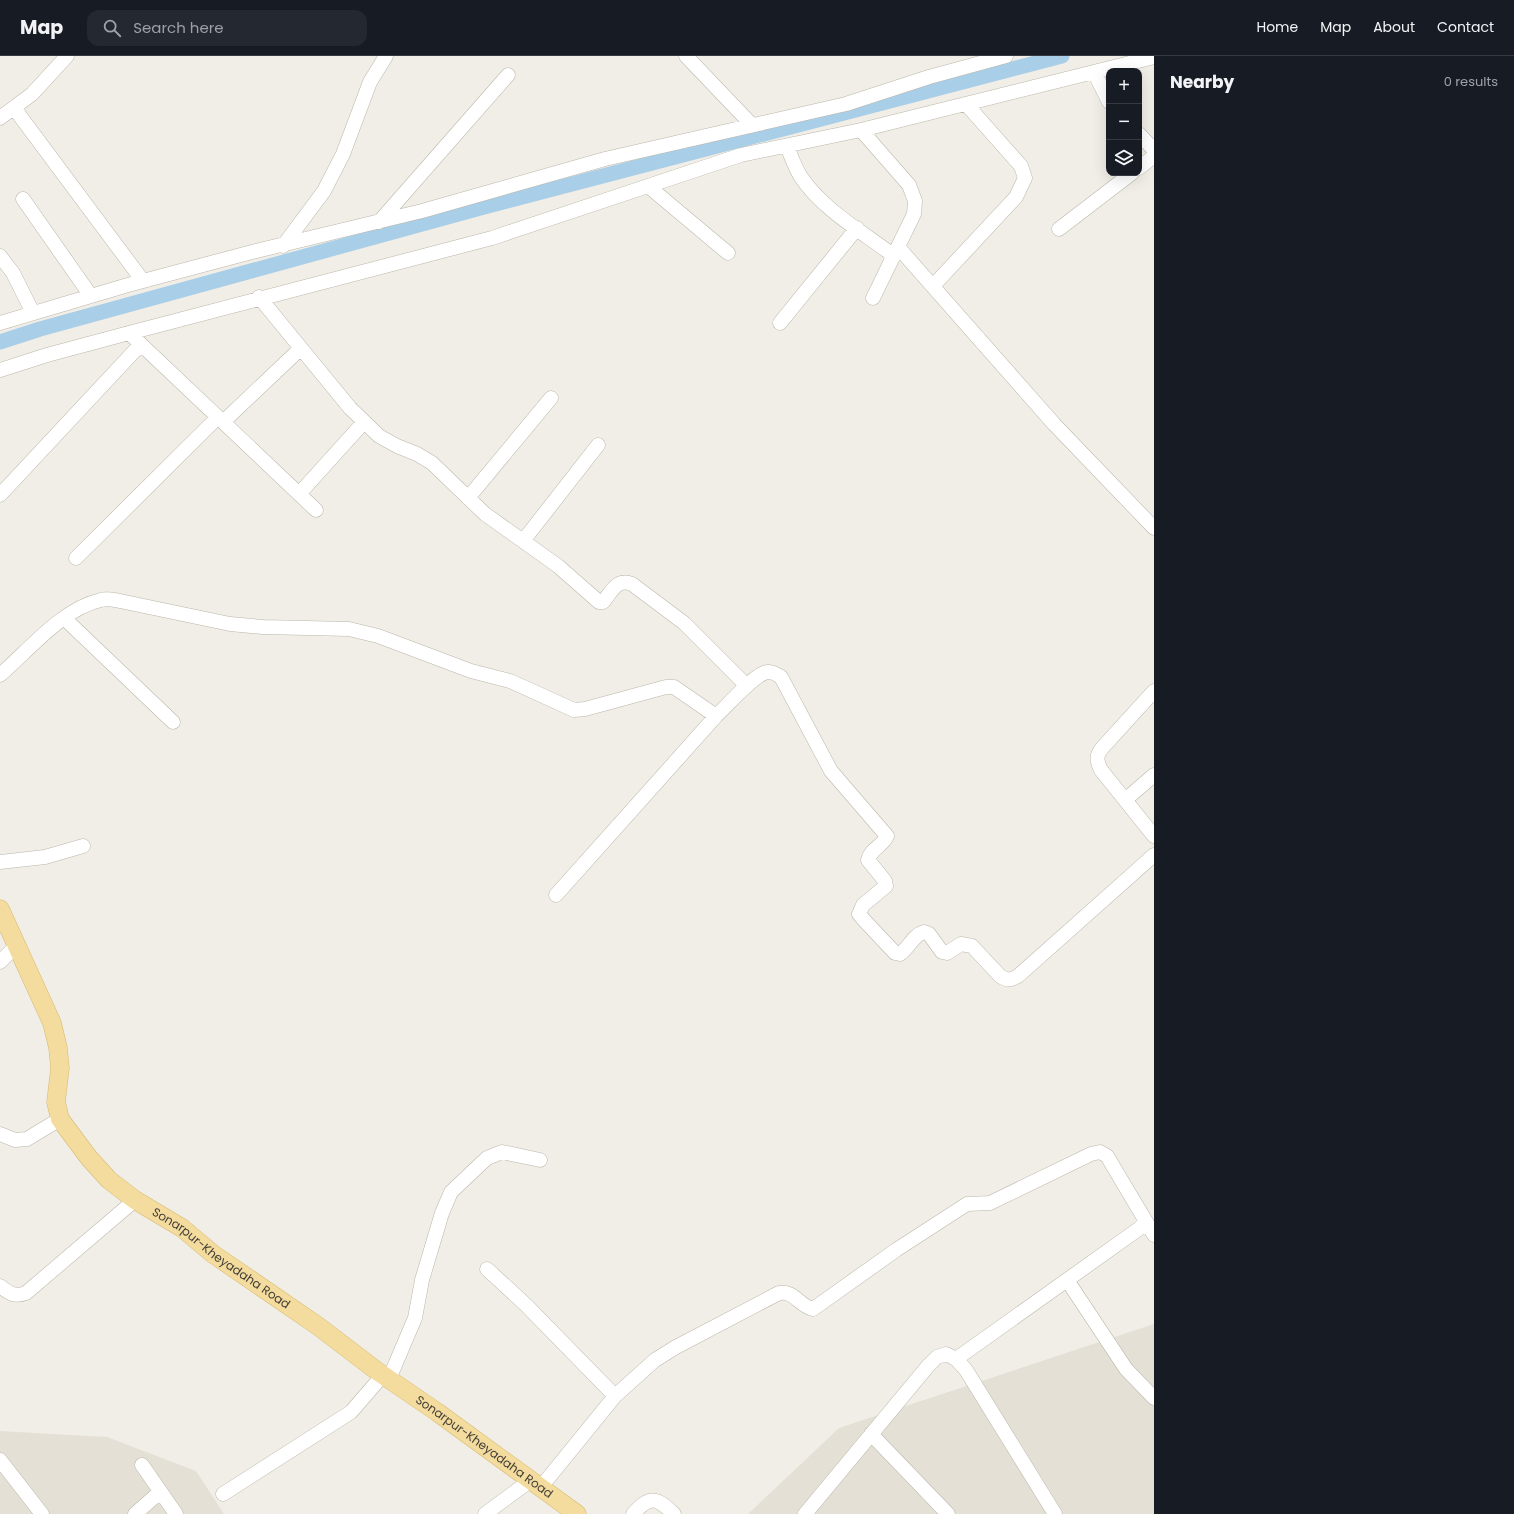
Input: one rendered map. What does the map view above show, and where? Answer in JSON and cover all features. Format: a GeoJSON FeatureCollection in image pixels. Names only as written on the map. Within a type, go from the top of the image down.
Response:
{"type":"FeatureCollection","features":[{"type":"Feature","properties":{"kind":"main road","name":"Sonarpur-Kheyadaha Road"},"geometry":{"type":"LineString","coordinates":[[0,908],[52,1023],[58,1048],[60,1068],[56,1102],[60,1119],[89,1158],[109,1180],[135,1200],[182,1228],[213,1254],[318,1326],[386,1377],[536,1483],[577,1514]]}},
{"type":"Feature","properties":{"kind":"street"},"geometry":{"type":"LineString","coordinates":[[0,118],[32,94],[67,56]]}},
{"type":"Feature","properties":{"kind":"street"},"geometry":{"type":"LineString","coordinates":[[283,246],[324,191],[343,154],[370,82],[386,56]]}},
{"type":"Feature","properties":{"kind":"street"},"geometry":{"type":"LineString","coordinates":[[686,56],[752,126]]}},
{"type":"Feature","properties":{"kind":"street"},"geometry":{"type":"LineString","coordinates":[[0,323],[143,281],[252,252],[283,246],[379,222],[605,159],[846,104],[929,77],[1006,56]]}},
{"type":"Feature","properties":{"kind":"street"},"geometry":{"type":"LineString","coordinates":[[0,370],[129,332],[492,238],[741,155],[861,130],[1154,57]]}},
{"type":"Feature","properties":{"kind":"street"},"geometry":{"type":"LineString","coordinates":[[1094,72],[1106,96]]}},
{"type":"Feature","properties":{"kind":"street"},"geometry":{"type":"LineString","coordinates":[[379,222],[508,74]]}},
{"type":"Feature","properties":{"kind":"street"},"geometry":{"type":"LineString","coordinates":[[933,286],[1016,197],[1025,178],[1021,166],[966,104]]}},
{"type":"Feature","properties":{"kind":"street"},"geometry":{"type":"LineString","coordinates":[[14,108],[143,281]]}},
{"type":"Feature","properties":{"kind":"street"},"geometry":{"type":"LineString","coordinates":[[861,130],[910,185],[915,201],[914,214],[873,298]]}},
{"type":"Feature","properties":{"kind":"street"},"geometry":{"type":"LineString","coordinates":[[1142,137],[1154,150]]}},
{"type":"Feature","properties":{"kind":"street"},"geometry":{"type":"LineString","coordinates":[[787,146],[800,176],[813,192],[826,205],[857,228],[896,251],[933,286],[1054,424],[1154,528]]}},
{"type":"Feature","properties":{"kind":"street"},"geometry":{"type":"LineString","coordinates":[[1142,166],[1154,156]]}},
{"type":"Feature","properties":{"kind":"street"},"geometry":{"type":"LineString","coordinates":[[1059,230],[1128,176]]}},
{"type":"Feature","properties":{"kind":"street"},"geometry":{"type":"LineString","coordinates":[[648,186],[728,253]]}},
{"type":"Feature","properties":{"kind":"street"},"geometry":{"type":"LineString","coordinates":[[23,200],[91,296]]}},
{"type":"Feature","properties":{"kind":"street"},"geometry":{"type":"LineString","coordinates":[[780,323],[857,228]]}},
{"type":"Feature","properties":{"kind":"street"},"geometry":{"type":"LineString","coordinates":[[0,256],[13,273],[33,313]]}},
{"type":"Feature","properties":{"kind":"street"},"geometry":{"type":"LineString","coordinates":[[259,298],[350,408],[379,436],[397,446],[417,454],[432,463],[497,524],[558,566],[599,602],[603,602],[619,582],[624,581],[632,584],[684,623],[747,686]]}},
{"type":"Feature","properties":{"kind":"street"},"geometry":{"type":"LineString","coordinates":[[129,332],[316,510]]}},
{"type":"Feature","properties":{"kind":"street"},"geometry":{"type":"LineString","coordinates":[[0,495],[141,344]]}},
{"type":"Feature","properties":{"kind":"street"},"geometry":{"type":"LineString","coordinates":[[76,558],[220,420],[300,349]]}},
{"type":"Feature","properties":{"kind":"street"},"geometry":{"type":"LineString","coordinates":[[468,498],[551,398]]}},
{"type":"Feature","properties":{"kind":"street"},"geometry":{"type":"LineString","coordinates":[[299,494],[364,422]]}},
{"type":"Feature","properties":{"kind":"street"},"geometry":{"type":"LineString","coordinates":[[523,542],[598,445]]}},
{"type":"Feature","properties":{"kind":"street"},"geometry":{"type":"LineString","coordinates":[[0,675],[64,618],[85,606],[103,599],[120,600],[230,624],[263,627],[349,628],[378,636],[471,672],[510,681],[574,710],[584,710],[666,687],[674,687],[716,716]]}},
{"type":"Feature","properties":{"kind":"street"},"geometry":{"type":"LineString","coordinates":[[64,618],[173,722]]}},
{"type":"Feature","properties":{"kind":"street"},"geometry":{"type":"LineString","coordinates":[[556,895],[716,716],[764,672],[773,672],[781,677],[831,771],[887,836],[885,840],[871,852],[868,860],[885,882],[886,886],[863,905],[859,914],[895,953],[900,954],[916,937],[924,932],[929,934],[942,952],[947,953],[961,944],[972,946],[1000,976],[1010,980],[1018,976],[1154,856]]}},
{"type":"Feature","properties":{"kind":"street"},"geometry":{"type":"LineString","coordinates":[[1154,691],[1097,754],[1097,762],[1101,770],[1154,836]]}},
{"type":"Feature","properties":{"kind":"street"},"geometry":{"type":"LineString","coordinates":[[1125,800],[1154,775]]}},
{"type":"Feature","properties":{"kind":"street"},"geometry":{"type":"LineString","coordinates":[[0,862],[45,857],[83,846]]}},
{"type":"Feature","properties":{"kind":"street"},"geometry":{"type":"LineString","coordinates":[[0,962],[16,946]]}},
{"type":"Feature","properties":{"kind":"street"},"geometry":{"type":"LineString","coordinates":[[0,1134],[14,1140],[27,1139],[60,1119]]}},
{"type":"Feature","properties":{"kind":"street"},"geometry":{"type":"LineString","coordinates":[[223,1494],[351,1412],[386,1377],[415,1318],[422,1280],[440,1221],[451,1192],[487,1158],[502,1152],[540,1160]]}},
{"type":"Feature","properties":{"kind":"street"},"geometry":{"type":"LineString","coordinates":[[485,1514],[536,1483],[615,1396],[655,1360],[676,1347],[779,1293],[786,1291],[792,1294],[806,1308],[813,1309],[896,1250],[967,1204],[990,1203],[1091,1154],[1100,1152],[1107,1156],[1151,1229],[1067,1280],[956,1359]]}},
{"type":"Feature","properties":{"kind":"street"},"geometry":{"type":"LineString","coordinates":[[0,1286],[10,1294],[18,1296],[26,1293],[135,1200]]}},
{"type":"Feature","properties":{"kind":"street"},"geometry":{"type":"LineString","coordinates":[[487,1269],[526,1305],[615,1396]]}},
{"type":"Feature","properties":{"kind":"street"},"geometry":{"type":"LineString","coordinates":[[1067,1280],[1126,1370],[1154,1398]]}},
{"type":"Feature","properties":{"kind":"street"},"geometry":{"type":"LineString","coordinates":[[805,1514],[937,1357],[946,1354],[956,1359],[966,1370],[1054,1514]]}},
{"type":"Feature","properties":{"kind":"street"},"geometry":{"type":"LineString","coordinates":[[871,1434],[948,1514]]}},
{"type":"Feature","properties":{"kind":"street"},"geometry":{"type":"LineString","coordinates":[[0,1460],[42,1514]]}},
{"type":"Feature","properties":{"kind":"street"},"geometry":{"type":"LineString","coordinates":[[142,1465],[176,1514]]}},
{"type":"Feature","properties":{"kind":"street"},"geometry":{"type":"LineString","coordinates":[[135,1514],[160,1492]]}},
{"type":"Feature","properties":{"kind":"street"},"geometry":{"type":"LineString","coordinates":[[633,1514],[647,1501],[654,1500],[664,1504],[674,1514]]}},
{"type":"Feature","properties":{"kind":"shaded area"},"geometry":{"type":"Polygon","coordinates":[[[1154,1324],[1154,1514],[748,1514],[839,1428],[1154,1324]]]}},
{"type":"Feature","properties":{"kind":"shaded area"},"geometry":{"type":"Polygon","coordinates":[[[0,1431],[107,1437],[196,1471],[224,1514],[0,1514],[0,1431]]]}},
{"type":"Feature","properties":{"kind":"waterway"},"geometry":{"type":"LineString","coordinates":[[0,342],[40,329],[484,207],[1062,56]]}}]}
